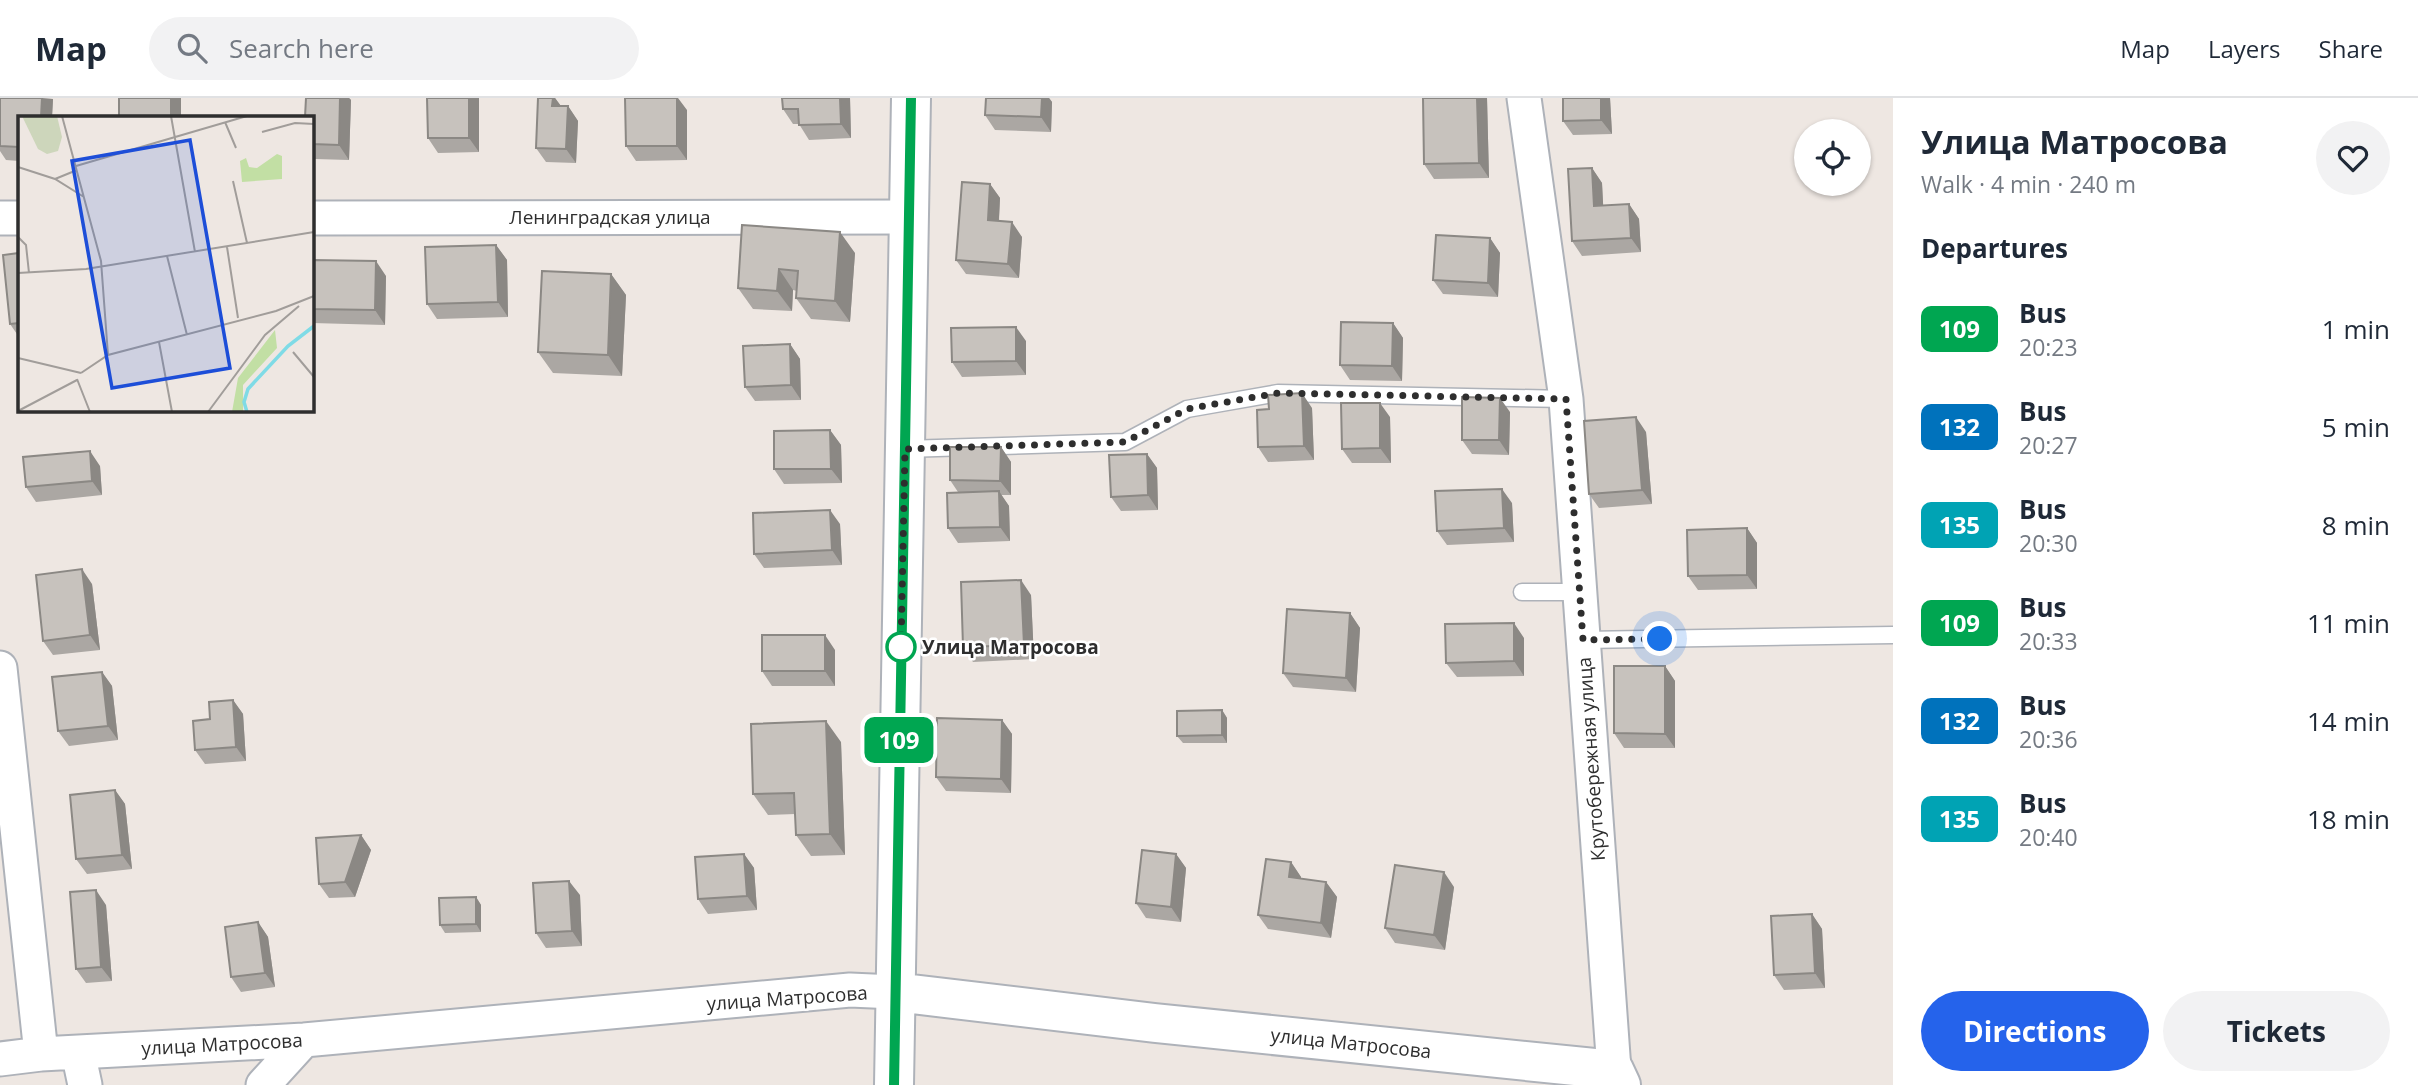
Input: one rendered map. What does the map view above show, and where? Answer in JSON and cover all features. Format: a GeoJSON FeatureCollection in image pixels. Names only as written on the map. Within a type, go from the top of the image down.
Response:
{"type":"FeatureCollection","features":[{"type":"Feature","properties":{"kind":"street"},"geometry":{"type":"LineString","coordinates":[[894,1085],[911,98]]}},
{"type":"Feature","properties":{"kind":"street","name":"Крутобережная улица"},"geometry":{"type":"LineString","coordinates":[[1524,98],[1566,399],[1618,1078]]}},
{"type":"Feature","properties":{"kind":"street"},"geometry":{"type":"LineString","coordinates":[[0,218],[18,218]]}},
{"type":"Feature","properties":{"kind":"street","name":"Ленинградская улица"},"geometry":{"type":"LineString","coordinates":[[313,218],[908,218]]}},
{"type":"Feature","properties":{"kind":"street"},"geometry":{"type":"LineString","coordinates":[[0,668],[41,1054]]}},
{"type":"Feature","properties":{"kind":"street","name":"улица Матросова"},"geometry":{"type":"LineString","coordinates":[[0,1059],[41,1054],[304,1040],[850,990],[895,992],[1618,1078]]}},
{"type":"Feature","properties":{"kind":"street"},"geometry":{"type":"LineString","coordinates":[[263,1085],[304,1040]]}},
{"type":"Feature","properties":{"kind":"street"},"geometry":{"type":"LineString","coordinates":[[78,1052],[85,1085]]}},
{"type":"Feature","properties":{"kind":"lane"},"geometry":{"type":"LineString","coordinates":[[905,449],[1125,442],[1187,409],[1278,393],[1566,399]]}},
{"type":"Feature","properties":{"kind":"lane"},"geometry":{"type":"LineString","coordinates":[[1522,592],[1580,592]]}},
{"type":"Feature","properties":{"kind":"lane"},"geometry":{"type":"LineString","coordinates":[[1583,640],[1893,635]]}},
{"type":"Feature","properties":{"kind":"building"},"geometry":{"type":"Polygon","coordinates":[[[0,98],[42,98],[41,116],[18,116],[18,147],[0,146],[0,98]]]}},
{"type":"Feature","properties":{"kind":"building"},"geometry":{"type":"Polygon","coordinates":[[[119,98],[171,98],[171,116],[119,116],[119,98]]]}},
{"type":"Feature","properties":{"kind":"building"},"geometry":{"type":"Polygon","coordinates":[[[306,98],[340,98],[339,145],[313,144],[313,116],[305,116],[306,98]]]}},
{"type":"Feature","properties":{"kind":"building"},"geometry":{"type":"Polygon","coordinates":[[[427,98],[469,98],[469,138],[428,138],[427,98]]]}},
{"type":"Feature","properties":{"kind":"building"},"geometry":{"type":"Polygon","coordinates":[[[538,98],[553,98],[552,106],[568,106],[566,149],[536,148],[538,98]]]}},
{"type":"Feature","properties":{"kind":"building"},"geometry":{"type":"Polygon","coordinates":[[[625,98],[677,98],[677,146],[626,146],[625,98]]]}},
{"type":"Feature","properties":{"kind":"building"},"geometry":{"type":"Polygon","coordinates":[[[782,98],[840,98],[841,124],[799,125],[798,109],[783,109],[782,98]]]}},
{"type":"Feature","properties":{"kind":"building"},"geometry":{"type":"Polygon","coordinates":[[[986,98],[1042,98],[1041,117],[985,115],[986,98]]]}},
{"type":"Feature","properties":{"kind":"building"},"geometry":{"type":"Polygon","coordinates":[[[1423,98],[1477,98],[1479,163],[1424,164],[1423,98]]]}},
{"type":"Feature","properties":{"kind":"building"},"geometry":{"type":"Polygon","coordinates":[[[1563,98],[1601,98],[1601,120],[1563,121],[1563,98]]]}},
{"type":"Feature","properties":{"kind":"building"},"geometry":{"type":"Polygon","coordinates":[[[1592,168],[1594,206],[1629,204],[1631,238],[1572,241],[1568,169],[1592,168]]]}},
{"type":"Feature","properties":{"kind":"building"},"geometry":{"type":"Polygon","coordinates":[[[962,182],[990,184],[988,220],[1012,222],[1008,264],[956,260],[962,182]]]}},
{"type":"Feature","properties":{"kind":"building"},"geometry":{"type":"Polygon","coordinates":[[[742,225],[840,232],[835,301],[796,298],[798,271],[779,269],[777,291],[738,288],[742,225]]]}},
{"type":"Feature","properties":{"kind":"building"},"geometry":{"type":"Polygon","coordinates":[[[1436,235],[1490,238],[1488,283],[1433,280],[1436,235]]]}},
{"type":"Feature","properties":{"kind":"building"},"geometry":{"type":"Polygon","coordinates":[[[496,245],[498,302],[427,304],[425,247],[496,245]]]}},
{"type":"Feature","properties":{"kind":"building"},"geometry":{"type":"Polygon","coordinates":[[[18,253],[18,323],[10,324],[3,255],[18,253]]]}},
{"type":"Feature","properties":{"kind":"building"},"geometry":{"type":"Polygon","coordinates":[[[313,260],[376,261],[375,310],[313,309],[313,260]]]}},
{"type":"Feature","properties":{"kind":"building"},"geometry":{"type":"Polygon","coordinates":[[[542,271],[611,274],[608,355],[538,352],[542,271]]]}},
{"type":"Feature","properties":{"kind":"building"},"geometry":{"type":"Polygon","coordinates":[[[1341,322],[1393,323],[1392,366],[1340,365],[1341,322]]]}},
{"type":"Feature","properties":{"kind":"building"},"geometry":{"type":"Polygon","coordinates":[[[1016,327],[1016,361],[952,362],[951,328],[1016,327]]]}},
{"type":"Feature","properties":{"kind":"building"},"geometry":{"type":"Polygon","coordinates":[[[790,344],[791,385],[745,387],[743,346],[790,344]]]}},
{"type":"Feature","properties":{"kind":"building"},"geometry":{"type":"Polygon","coordinates":[[[1302,393],[1304,446],[1258,447],[1257,410],[1269,409],[1268,395],[1302,393]]]}},
{"type":"Feature","properties":{"kind":"building"},"geometry":{"type":"Polygon","coordinates":[[[1462,397],[1500,398],[1499,440],[1462,440],[1462,397]]]}},
{"type":"Feature","properties":{"kind":"building"},"geometry":{"type":"Polygon","coordinates":[[[1341,403],[1380,403],[1380,448],[1342,449],[1341,403]]]}},
{"type":"Feature","properties":{"kind":"building"},"geometry":{"type":"Polygon","coordinates":[[[1636,417],[1642,490],[1589,494],[1584,421],[1636,417]]]}},
{"type":"Feature","properties":{"kind":"building"},"geometry":{"type":"Polygon","coordinates":[[[830,430],[831,469],[774,469],[774,431],[830,430]]]}},
{"type":"Feature","properties":{"kind":"building"},"geometry":{"type":"Polygon","coordinates":[[[950,447],[1001,447],[1000,481],[950,480],[950,447]]]}},
{"type":"Feature","properties":{"kind":"building"},"geometry":{"type":"Polygon","coordinates":[[[90,451],[92,481],[26,487],[23,457],[90,451]]]}},
{"type":"Feature","properties":{"kind":"building"},"geometry":{"type":"Polygon","coordinates":[[[1147,454],[1148,495],[1111,497],[1109,455],[1147,454]]]}},
{"type":"Feature","properties":{"kind":"building"},"geometry":{"type":"Polygon","coordinates":[[[1502,489],[1504,528],[1437,531],[1435,491],[1502,489]]]}},
{"type":"Feature","properties":{"kind":"building"},"geometry":{"type":"Polygon","coordinates":[[[999,491],[1000,527],[948,528],[947,493],[999,491]]]}},
{"type":"Feature","properties":{"kind":"building"},"geometry":{"type":"Polygon","coordinates":[[[830,510],[832,550],[754,554],[753,513],[830,510]]]}},
{"type":"Feature","properties":{"kind":"building"},"geometry":{"type":"Polygon","coordinates":[[[1747,528],[1747,575],[1688,576],[1687,530],[1747,528]]]}},
{"type":"Feature","properties":{"kind":"building"},"geometry":{"type":"Polygon","coordinates":[[[82,569],[90,635],[43,641],[36,575],[82,569]]]}},
{"type":"Feature","properties":{"kind":"building"},"geometry":{"type":"Polygon","coordinates":[[[1021,580],[1024,645],[963,647],[961,582],[1021,580]]]}},
{"type":"Feature","properties":{"kind":"building"},"geometry":{"type":"Polygon","coordinates":[[[1287,609],[1350,613],[1346,678],[1283,673],[1287,609]]]}},
{"type":"Feature","properties":{"kind":"building"},"geometry":{"type":"Polygon","coordinates":[[[1514,623],[1514,661],[1446,663],[1445,624],[1514,623]]]}},
{"type":"Feature","properties":{"kind":"building"},"geometry":{"type":"Polygon","coordinates":[[[762,635],[825,635],[825,671],[762,671],[762,635]]]}},
{"type":"Feature","properties":{"kind":"building"},"geometry":{"type":"Polygon","coordinates":[[[1614,666],[1665,666],[1665,734],[1614,733],[1614,666]]]}},
{"type":"Feature","properties":{"kind":"building"},"geometry":{"type":"Polygon","coordinates":[[[102,672],[108,726],[58,731],[52,677],[102,672]]]}},
{"type":"Feature","properties":{"kind":"building"},"geometry":{"type":"Polygon","coordinates":[[[233,700],[236,747],[195,750],[193,721],[210,719],[209,702],[233,700]]]}},
{"type":"Feature","properties":{"kind":"building"},"geometry":{"type":"Polygon","coordinates":[[[1222,710],[1222,735],[1177,736],[1177,711],[1222,710]]]}},
{"type":"Feature","properties":{"kind":"building"},"geometry":{"type":"Polygon","coordinates":[[[937,718],[1002,720],[1001,779],[936,777],[937,718]]]}},
{"type":"Feature","properties":{"kind":"building"},"geometry":{"type":"Polygon","coordinates":[[[826,721],[830,834],[796,835],[794,793],[753,794],[751,724],[826,721]]]}},
{"type":"Feature","properties":{"kind":"building"},"geometry":{"type":"Polygon","coordinates":[[[115,790],[122,855],[76,859],[70,795],[115,790]]]}},
{"type":"Feature","properties":{"kind":"building"},"geometry":{"type":"Polygon","coordinates":[[[361,835],[345,882],[319,884],[316,838],[361,835]]]}},
{"type":"Feature","properties":{"kind":"building"},"geometry":{"type":"Polygon","coordinates":[[[1142,850],[1176,854],[1171,907],[1136,903],[1142,850]]]}},
{"type":"Feature","properties":{"kind":"building"},"geometry":{"type":"Polygon","coordinates":[[[744,854],[747,896],[698,899],[695,857],[744,854]]]}},
{"type":"Feature","properties":{"kind":"building"},"geometry":{"type":"Polygon","coordinates":[[[1266,859],[1291,862],[1289,877],[1326,882],[1321,923],[1258,915],[1266,859]]]}},
{"type":"Feature","properties":{"kind":"building"},"geometry":{"type":"Polygon","coordinates":[[[1395,865],[1444,872],[1434,935],[1385,928],[1395,865]]]}},
{"type":"Feature","properties":{"kind":"building"},"geometry":{"type":"Polygon","coordinates":[[[569,881],[572,931],[536,933],[533,883],[569,881]]]}},
{"type":"Feature","properties":{"kind":"building"},"geometry":{"type":"Polygon","coordinates":[[[96,890],[101,967],[76,969],[70,892],[96,890]]]}},
{"type":"Feature","properties":{"kind":"building"},"geometry":{"type":"Polygon","coordinates":[[[476,897],[476,924],[440,925],[439,898],[476,897]]]}},
{"type":"Feature","properties":{"kind":"building"},"geometry":{"type":"Polygon","coordinates":[[[1812,914],[1815,973],[1774,975],[1771,916],[1812,914]]]}},
{"type":"Feature","properties":{"kind":"building"},"geometry":{"type":"Polygon","coordinates":[[[258,922],[265,973],[231,977],[225,927],[258,922]]]}},
{"type":"Feature","properties":{"kind":"bus line","name":"109"},"geometry":{"type":"LineString","coordinates":[[894,1085],[911,98]]}},
{"type":"Feature","properties":{"kind":"place","name":"Улица Матросова"},"geometry":{"type":"Point","coordinates":[901,647]}},
{"type":"Feature","properties":{"kind":"route"},"geometry":{"type":"LineString","coordinates":[[901,647],[905,449],[1125,442],[1187,409],[1278,393],[1566,399],[1583,640],[1660,639]]}}]}
